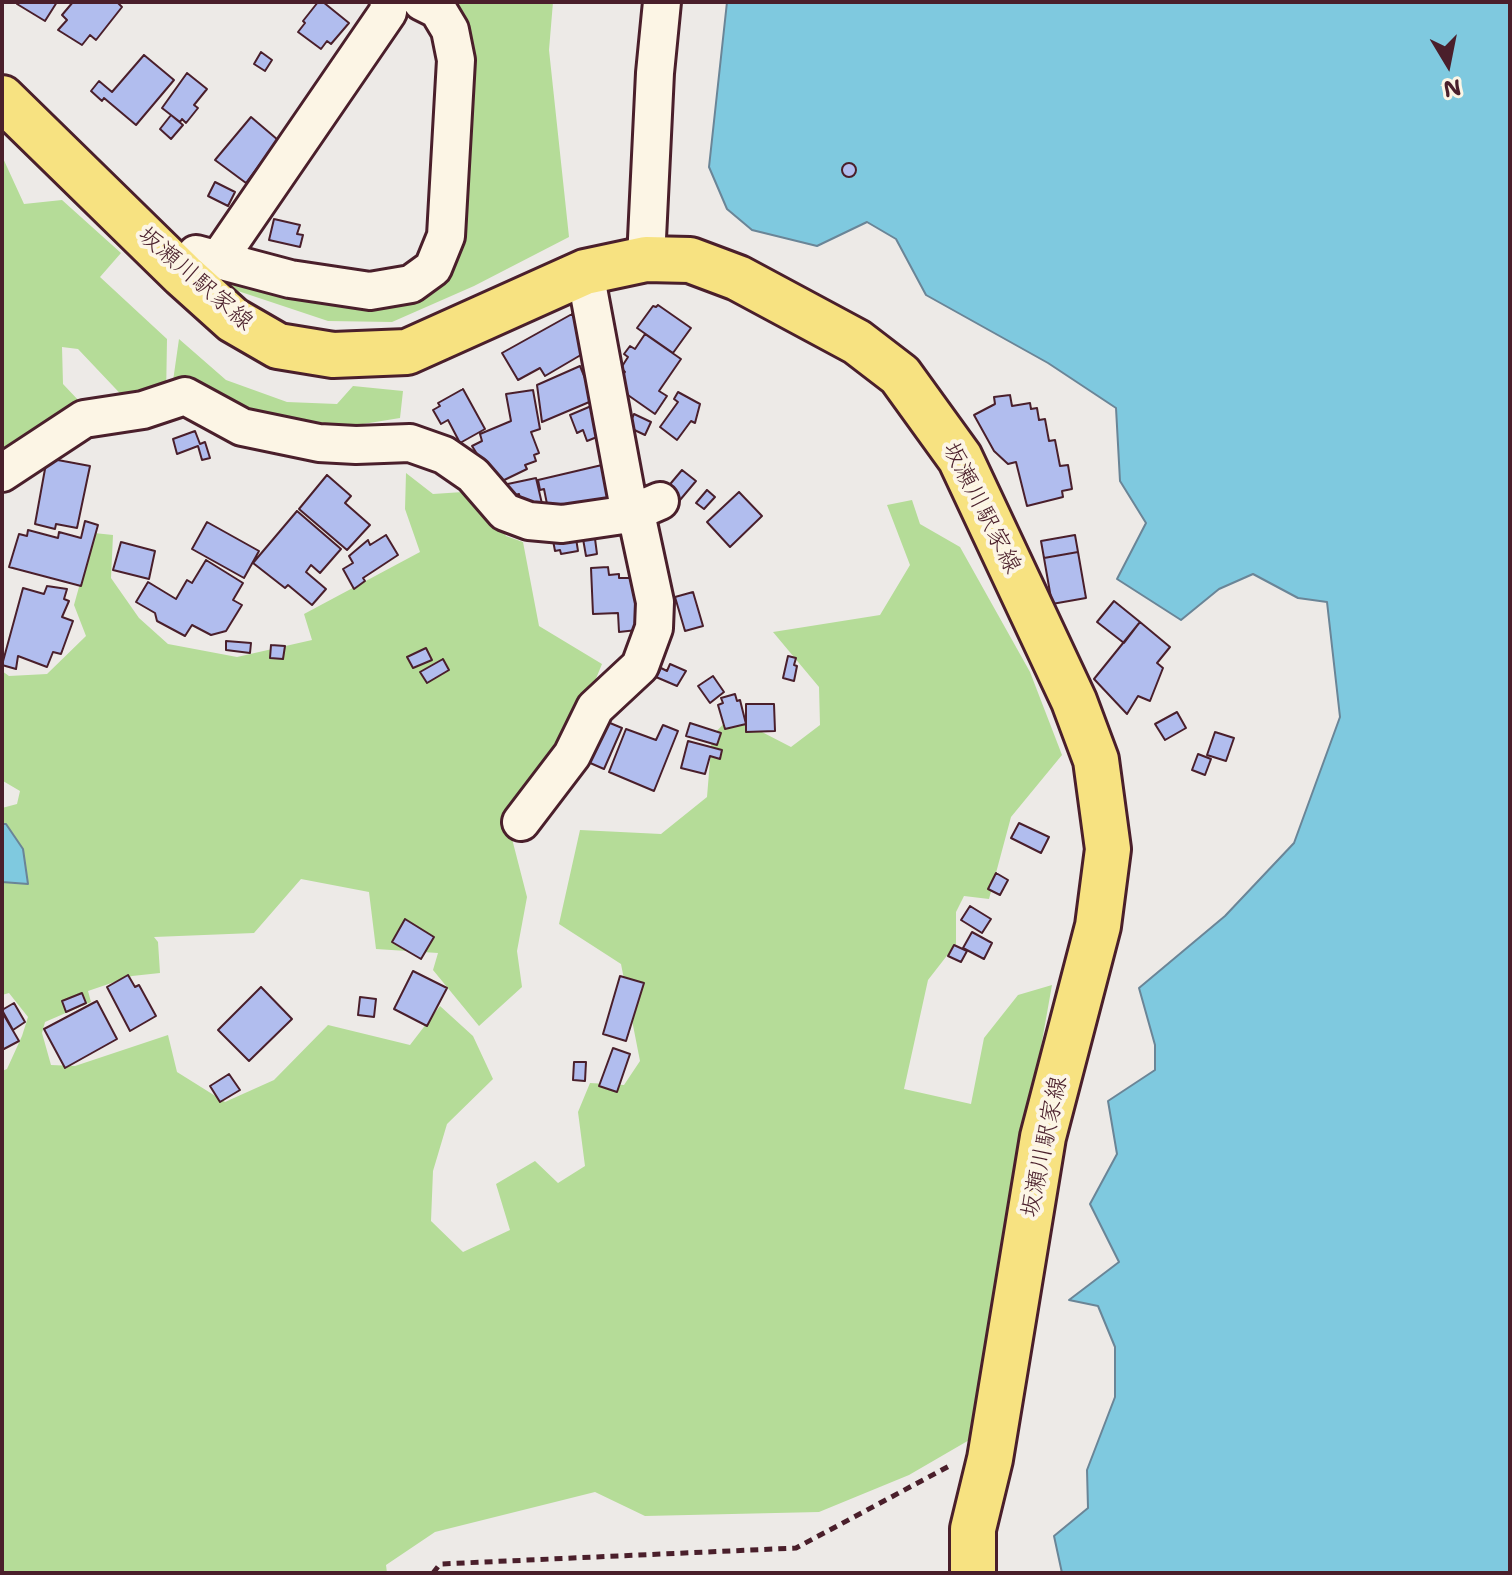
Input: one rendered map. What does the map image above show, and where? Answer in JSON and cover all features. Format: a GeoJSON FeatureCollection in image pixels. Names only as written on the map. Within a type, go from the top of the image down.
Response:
{"type":"FeatureCollection","features":[{"type":"Feature","properties":{"kind":"main road","name":"坂瀬川駅家線"},"geometry":{"type":"LineString","coordinates":[[2,98],[200,267],[233,320],[278,346],[333,355],[407,352],[585,272],[646,259],[690,260],[738,278],[857,342],[900,375],[960,458],[1074,701],[1096,760],[1108,849],[1098,926],[1043,1137],[990,1459],[973,1529],[973,1573]]}},
{"type":"Feature","properties":{"kind":"street"},"geometry":{"type":"LineString","coordinates":[[389,2],[388,12],[200,267],[370,291],[411,284],[433,268],[446,236],[456,60],[450,30],[438,10],[422,2]]}},
{"type":"Feature","properties":{"kind":"street"},"geometry":{"type":"LineString","coordinates":[[646,259],[655,73],[662,2]]}},
{"type":"Feature","properties":{"kind":"street"},"geometry":{"type":"LineString","coordinates":[[585,272],[645,508]]}},
{"type":"Feature","properties":{"kind":"street"},"geometry":{"type":"LineString","coordinates":[[2,473],[84,419],[143,410],[185,396],[242,427],[319,443],[410,443],[444,455],[473,475],[505,512],[529,521],[562,524],[645,508]]}},
{"type":"Feature","properties":{"kind":"street"},"geometry":{"type":"LineString","coordinates":[[521,822],[572,755],[595,708],[640,666],[654,628],[655,602],[637,518],[645,508]]}},
{"type":"Feature","properties":{"kind":"path"},"geometry":{"type":"LineString","coordinates":[[433,1573],[440,1564],[796,1548],[953,1464],[990,1459]]}},
{"type":"Feature","properties":{"kind":"green space"},"geometry":{"type":"Polygon","coordinates":[[[458,2],[553,2],[549,50],[569,237],[474,286],[392,322],[328,321],[223,286],[228,270],[444,278],[474,62],[458,2]]]}},
{"type":"Feature","properties":{"kind":"green space"},"geometry":{"type":"Polygon","coordinates":[[[2,156],[24,204],[62,200],[121,253],[100,277],[167,339],[166,399],[131,405],[78,349],[62,347],[63,384],[80,402],[2,458],[2,156]]]}},
{"type":"Feature","properties":{"kind":"green space"},"geometry":{"type":"Polygon","coordinates":[[[179,339],[226,380],[287,402],[337,404],[353,386],[403,391],[400,418],[332,429],[277,422],[173,381],[179,339]]]}},
{"type":"Feature","properties":{"kind":"green space"},"geometry":{"type":"Polygon","coordinates":[[[406,473],[433,494],[478,491],[506,536],[523,542],[539,626],[602,664],[567,749],[510,831],[527,897],[517,951],[522,987],[479,1026],[433,970],[438,953],[376,949],[369,892],[301,879],[254,933],[154,937],[158,942],[160,973],[132,976],[88,991],[91,1002],[45,1022],[42,1033],[51,1065],[75,1066],[168,1035],[177,1072],[225,1102],[274,1080],[328,1025],[410,1045],[440,1006],[473,1036],[493,1079],[447,1124],[433,1171],[431,1221],[463,1252],[510,1230],[496,1184],[535,1161],[558,1183],[585,1166],[578,1112],[590,1083],[624,1085],[640,1061],[621,964],[559,924],[580,830],[661,834],[707,797],[712,736],[731,716],[791,747],[820,725],[819,687],[773,632],[880,615],[910,565],[887,505],[912,500],[920,524],[960,547],[1030,672],[1062,755],[1011,817],[989,899],[964,896],[956,912],[956,944],[928,980],[904,1089],[971,1104],[984,1038],[1018,995],[1052,985],[971,1439],[909,1475],[819,1512],[645,1516],[595,1492],[435,1532],[386,1565],[387,1573],[2,1573],[2,1071],[7,1069],[28,1017],[9,993],[2,995],[2,882],[28,883],[23,849],[6,824],[2,824],[2,808],[17,804],[20,791],[3,781],[2,671],[9,676],[47,674],[86,636],[74,605],[94,533],[113,535],[111,578],[139,618],[168,644],[237,657],[312,640],[304,614],[420,552],[405,509],[406,473]]]}},
{"type":"Feature","properties":{"kind":"water"},"geometry":{"type":"Polygon","coordinates":[[[727,2],[1510,2],[1510,1573],[1062,1573],[1054,1536],[1088,1508],[1087,1470],[1115,1397],[1115,1347],[1098,1306],[1069,1300],[1119,1262],[1090,1204],[1117,1154],[1108,1101],[1155,1070],[1155,1045],[1139,988],[1225,916],[1294,843],[1340,717],[1327,602],[1298,598],[1253,574],[1219,589],[1181,620],[1117,579],[1146,523],[1120,481],[1116,408],[1048,363],[926,295],[896,239],[867,222],[817,246],[752,230],[727,209],[709,167],[727,2]]]}},
{"type":"Feature","properties":{"kind":"water"},"geometry":{"type":"Polygon","coordinates":[[[2,824],[6,824],[23,849],[28,884],[2,882],[2,824]]]}},
{"type":"Feature","properties":{"kind":"building"},"geometry":{"type":"Polygon","coordinates":[[[57,2],[45,21],[17,4],[57,2]]]}},
{"type":"Feature","properties":{"kind":"building"},"geometry":{"type":"Polygon","coordinates":[[[73,2],[117,2],[122,7],[96,40],[90,35],[82,45],[58,30],[67,20],[62,15],[73,2]]]}},
{"type":"Feature","properties":{"kind":"building"},"geometry":{"type":"Polygon","coordinates":[[[318,2],[323,2],[349,23],[331,44],[327,41],[321,49],[298,32],[318,2]]]}},
{"type":"Feature","properties":{"kind":"building"},"geometry":{"type":"Polygon","coordinates":[[[261,52],[272,60],[265,71],[254,64],[261,52]]]}},
{"type":"Feature","properties":{"kind":"building"},"geometry":{"type":"Polygon","coordinates":[[[144,55],[174,80],[136,125],[91,91],[99,81],[112,92],[144,55]]]}},
{"type":"Feature","properties":{"kind":"building"},"geometry":{"type":"Polygon","coordinates":[[[187,73],[207,89],[194,105],[198,108],[186,123],[162,108],[187,73]]]}},
{"type":"Feature","properties":{"kind":"building"},"geometry":{"type":"Polygon","coordinates":[[[171,115],[183,125],[171,139],[160,129],[171,115]]]}},
{"type":"Feature","properties":{"kind":"building"},"geometry":{"type":"Polygon","coordinates":[[[251,117],[278,140],[246,183],[215,160],[251,117]]]}},
{"type":"Feature","properties":{"kind":"building"},"geometry":{"type":"Polygon","coordinates":[[[849,163],[856,170],[849,177],[842,170],[849,163]]]}},
{"type":"Feature","properties":{"kind":"building"},"geometry":{"type":"Polygon","coordinates":[[[215,182],[235,192],[228,206],[208,196],[215,182]]]}},
{"type":"Feature","properties":{"kind":"building"},"geometry":{"type":"Polygon","coordinates":[[[274,219],[300,225],[297,234],[303,235],[300,247],[269,240],[274,219]]]}},
{"type":"Feature","properties":{"kind":"building"},"geometry":{"type":"Polygon","coordinates":[[[658,305],[691,328],[673,353],[637,328],[653,306],[658,305]]]}},
{"type":"Feature","properties":{"kind":"building"},"geometry":{"type":"Polygon","coordinates":[[[572,314],[591,349],[545,376],[540,368],[518,380],[502,353],[572,314]]]}},
{"type":"Feature","properties":{"kind":"building"},"geometry":{"type":"Polygon","coordinates":[[[645,334],[681,359],[659,391],[667,396],[655,414],[615,386],[625,372],[621,368],[628,357],[624,354],[630,346],[635,349],[645,334]]]}},
{"type":"Feature","properties":{"kind":"building"},"geometry":{"type":"Polygon","coordinates":[[[580,366],[594,400],[542,422],[537,385],[580,366]]]}},
{"type":"Feature","properties":{"kind":"building"},"geometry":{"type":"Polygon","coordinates":[[[463,389],[485,429],[460,443],[448,420],[441,424],[433,410],[440,406],[438,403],[463,389]]]}},
{"type":"Feature","properties":{"kind":"building"},"geometry":{"type":"Polygon","coordinates":[[[533,390],[540,429],[531,432],[539,453],[534,455],[536,461],[525,465],[527,469],[496,484],[472,446],[482,441],[480,434],[511,421],[506,394],[533,390]]]}},
{"type":"Feature","properties":{"kind":"building"},"geometry":{"type":"Polygon","coordinates":[[[678,392],[700,404],[695,423],[691,421],[677,440],[660,427],[678,402],[674,399],[678,392]]]}},
{"type":"Feature","properties":{"kind":"building"},"geometry":{"type":"Polygon","coordinates":[[[1010,395],[1012,406],[1030,403],[1031,409],[1037,408],[1039,420],[1045,419],[1049,441],[1055,440],[1060,466],[1068,465],[1072,489],[1062,491],[1063,497],[1027,506],[1016,462],[1008,464],[994,451],[974,415],[995,404],[994,397],[1010,395]]]}},
{"type":"Feature","properties":{"kind":"building"},"geometry":{"type":"Polygon","coordinates":[[[596,404],[607,433],[587,441],[583,430],[577,433],[570,415],[596,404]]]}},
{"type":"Feature","properties":{"kind":"building"},"geometry":{"type":"Polygon","coordinates":[[[634,414],[651,422],[645,435],[628,427],[634,414]]]}},
{"type":"Feature","properties":{"kind":"building"},"geometry":{"type":"Polygon","coordinates":[[[195,431],[200,444],[205,442],[210,458],[202,460],[198,446],[177,454],[173,439],[195,431]]]}},
{"type":"Feature","properties":{"kind":"building"},"geometry":{"type":"Polygon","coordinates":[[[47,458],[90,466],[77,528],[56,524],[55,529],[35,524],[47,458]]]}},
{"type":"Feature","properties":{"kind":"building"},"geometry":{"type":"Polygon","coordinates":[[[602,465],[615,505],[550,519],[544,489],[540,490],[538,480],[602,465]]]}},
{"type":"Feature","properties":{"kind":"building"},"geometry":{"type":"Polygon","coordinates":[[[682,470],[696,481],[680,500],[666,489],[682,470]]]}},
{"type":"Feature","properties":{"kind":"building"},"geometry":{"type":"Polygon","coordinates":[[[327,475],[351,496],[345,503],[370,525],[347,550],[299,509],[327,475]]]}},
{"type":"Feature","properties":{"kind":"building"},"geometry":{"type":"Polygon","coordinates":[[[536,478],[543,508],[523,513],[519,494],[506,497],[503,485],[536,478]]]}},
{"type":"Feature","properties":{"kind":"building"},"geometry":{"type":"Polygon","coordinates":[[[707,490],[715,497],[704,509],[696,503],[707,490]]]}},
{"type":"Feature","properties":{"kind":"building"},"geometry":{"type":"Polygon","coordinates":[[[739,492],[762,516],[730,547],[707,522],[739,492]]]}},
{"type":"Feature","properties":{"kind":"building"},"geometry":{"type":"Polygon","coordinates":[[[297,511],[341,549],[320,573],[311,565],[306,572],[326,589],[312,605],[253,563],[297,511]]]}},
{"type":"Feature","properties":{"kind":"building"},"geometry":{"type":"Polygon","coordinates":[[[85,521],[98,525],[81,586],[9,567],[19,534],[27,536],[28,530],[58,538],[59,532],[81,538],[85,521]]]}},
{"type":"Feature","properties":{"kind":"building"},"geometry":{"type":"Polygon","coordinates":[[[207,522],[259,551],[244,578],[192,549],[207,522]]]}},
{"type":"Feature","properties":{"kind":"building"},"geometry":{"type":"Polygon","coordinates":[[[594,531],[597,554],[586,556],[582,533],[594,531]]]}},
{"type":"Feature","properties":{"kind":"building"},"geometry":{"type":"Polygon","coordinates":[[[575,532],[578,551],[561,554],[560,550],[555,551],[552,535],[575,532]]]}},
{"type":"Feature","properties":{"kind":"building"},"geometry":{"type":"Polygon","coordinates":[[[386,535],[398,555],[363,578],[365,581],[354,589],[343,569],[353,563],[349,556],[368,540],[370,545],[386,535]]]}},
{"type":"Feature","properties":{"kind":"building"},"geometry":{"type":"Polygon","coordinates":[[[1075,535],[1078,552],[1044,558],[1041,541],[1075,535]]]}},
{"type":"Feature","properties":{"kind":"building"},"geometry":{"type":"Polygon","coordinates":[[[121,542],[155,551],[149,579],[113,570],[121,542]]]}},
{"type":"Feature","properties":{"kind":"building"},"geometry":{"type":"Polygon","coordinates":[[[1078,552],[1086,598],[1052,604],[1044,558],[1078,552]]]}},
{"type":"Feature","properties":{"kind":"building"},"geometry":{"type":"Polygon","coordinates":[[[206,560],[243,583],[233,600],[242,605],[226,631],[211,635],[192,625],[185,636],[157,621],[155,613],[136,602],[148,582],[176,599],[187,580],[192,583],[206,560]]]}},
{"type":"Feature","properties":{"kind":"building"},"geometry":{"type":"Polygon","coordinates":[[[608,567],[609,575],[638,578],[640,615],[636,615],[637,630],[619,632],[618,613],[593,614],[591,568],[608,567]]]}},
{"type":"Feature","properties":{"kind":"building"},"geometry":{"type":"Polygon","coordinates":[[[47,586],[67,589],[64,599],[69,601],[62,617],[73,621],[61,654],[53,652],[47,667],[18,656],[16,669],[2,665],[23,588],[44,594],[47,586]]]}},
{"type":"Feature","properties":{"kind":"building"},"geometry":{"type":"Polygon","coordinates":[[[693,592],[703,626],[685,631],[675,597],[693,592]]]}},
{"type":"Feature","properties":{"kind":"building"},"geometry":{"type":"Polygon","coordinates":[[[1114,601],[1140,622],[1124,643],[1097,622],[1114,601]]]}},
{"type":"Feature","properties":{"kind":"building"},"geometry":{"type":"Polygon","coordinates":[[[1140,622],[1170,647],[1157,663],[1163,668],[1150,701],[1138,696],[1127,714],[1094,679],[1140,622]]]}},
{"type":"Feature","properties":{"kind":"building"},"geometry":{"type":"Polygon","coordinates":[[[226,641],[251,643],[250,653],[226,650],[226,641]]]}},
{"type":"Feature","properties":{"kind":"building"},"geometry":{"type":"Polygon","coordinates":[[[271,645],[285,646],[283,659],[270,658],[271,645]]]}},
{"type":"Feature","properties":{"kind":"building"},"geometry":{"type":"Polygon","coordinates":[[[426,648],[432,660],[413,668],[407,657],[426,648]]]}},
{"type":"Feature","properties":{"kind":"building"},"geometry":{"type":"Polygon","coordinates":[[[788,656],[796,658],[794,681],[783,678],[788,656]]]}},
{"type":"Feature","properties":{"kind":"building"},"geometry":{"type":"Polygon","coordinates":[[[443,659],[449,670],[427,683],[420,672],[443,659]]]}},
{"type":"Feature","properties":{"kind":"building"},"geometry":{"type":"Polygon","coordinates":[[[670,664],[686,671],[677,686],[656,677],[661,668],[667,671],[670,664]]]}},
{"type":"Feature","properties":{"kind":"building"},"geometry":{"type":"Polygon","coordinates":[[[713,676],[724,692],[710,703],[698,686],[713,676]]]}},
{"type":"Feature","properties":{"kind":"building"},"geometry":{"type":"Polygon","coordinates":[[[735,694],[737,701],[740,700],[746,724],[725,729],[718,705],[723,703],[721,698],[735,694]]]}},
{"type":"Feature","properties":{"kind":"building"},"geometry":{"type":"Polygon","coordinates":[[[746,704],[774,704],[775,731],[746,732],[746,704]]]}},
{"type":"Feature","properties":{"kind":"building"},"geometry":{"type":"Polygon","coordinates":[[[1177,712],[1186,728],[1165,740],[1155,724],[1177,712]]]}},
{"type":"Feature","properties":{"kind":"building"},"geometry":{"type":"Polygon","coordinates":[[[598,718],[622,728],[604,769],[581,759],[598,718]]]}},
{"type":"Feature","properties":{"kind":"building"},"geometry":{"type":"Polygon","coordinates":[[[690,723],[721,733],[717,745],[686,736],[690,723]]]}},
{"type":"Feature","properties":{"kind":"building"},"geometry":{"type":"Polygon","coordinates":[[[663,725],[678,731],[654,791],[609,772],[626,729],[656,740],[663,725]]]}},
{"type":"Feature","properties":{"kind":"building"},"geometry":{"type":"Polygon","coordinates":[[[1215,732],[1234,738],[1226,761],[1207,755],[1215,732]]]}},
{"type":"Feature","properties":{"kind":"building"},"geometry":{"type":"Polygon","coordinates":[[[688,741],[722,750],[720,759],[710,756],[705,774],[681,768],[688,741]]]}},
{"type":"Feature","properties":{"kind":"building"},"geometry":{"type":"Polygon","coordinates":[[[1198,754],[1211,759],[1205,775],[1192,770],[1198,754]]]}},
{"type":"Feature","properties":{"kind":"building"},"geometry":{"type":"Polygon","coordinates":[[[1019,823],[1049,837],[1041,853],[1011,838],[1019,823]]]}},
{"type":"Feature","properties":{"kind":"building"},"geometry":{"type":"Polygon","coordinates":[[[996,873],[1008,880],[1000,895],[988,889],[996,873]]]}},
{"type":"Feature","properties":{"kind":"building"},"geometry":{"type":"Polygon","coordinates":[[[970,906],[991,919],[982,933],[961,920],[970,906]]]}},
{"type":"Feature","properties":{"kind":"building"},"geometry":{"type":"Polygon","coordinates":[[[405,919],[434,937],[421,959],[392,942],[405,919]]]}},
{"type":"Feature","properties":{"kind":"building"},"geometry":{"type":"Polygon","coordinates":[[[972,932],[992,943],[984,959],[963,948],[972,932]]]}},
{"type":"Feature","properties":{"kind":"building"},"geometry":{"type":"Polygon","coordinates":[[[954,945],[967,951],[961,962],[948,956],[954,945]]]}},
{"type":"Feature","properties":{"kind":"building"},"geometry":{"type":"Polygon","coordinates":[[[413,971],[447,988],[427,1026],[394,1009],[413,971]]]}},
{"type":"Feature","properties":{"kind":"building"},"geometry":{"type":"Polygon","coordinates":[[[128,975],[135,987],[139,985],[156,1016],[130,1031],[107,987],[128,975]]]}},
{"type":"Feature","properties":{"kind":"building"},"geometry":{"type":"Polygon","coordinates":[[[620,976],[644,983],[626,1041],[603,1034],[620,976]]]}},
{"type":"Feature","properties":{"kind":"building"},"geometry":{"type":"Polygon","coordinates":[[[261,987],[292,1019],[249,1061],[218,1030],[261,987]]]}},
{"type":"Feature","properties":{"kind":"building"},"geometry":{"type":"Polygon","coordinates":[[[82,993],[86,1003],[66,1012],[62,1001],[82,993]]]}},
{"type":"Feature","properties":{"kind":"building"},"geometry":{"type":"Polygon","coordinates":[[[360,997],[376,999],[374,1017],[358,1015],[360,997]]]}},
{"type":"Feature","properties":{"kind":"building"},"geometry":{"type":"Polygon","coordinates":[[[97,1001],[117,1039],[65,1068],[44,1029],[97,1001]]]}},
{"type":"Feature","properties":{"kind":"building"},"geometry":{"type":"Polygon","coordinates":[[[14,1003],[25,1022],[13,1030],[2,1010],[14,1003]]]}},
{"type":"Feature","properties":{"kind":"building"},"geometry":{"type":"Polygon","coordinates":[[[2,1012],[19,1041],[2,1050],[2,1012]]]}},
{"type":"Feature","properties":{"kind":"building"},"geometry":{"type":"Polygon","coordinates":[[[613,1048],[630,1054],[617,1092],[599,1086],[613,1048]]]}},
{"type":"Feature","properties":{"kind":"building"},"geometry":{"type":"Polygon","coordinates":[[[574,1062],[586,1062],[585,1081],[573,1080],[574,1062]]]}},
{"type":"Feature","properties":{"kind":"building"},"geometry":{"type":"Polygon","coordinates":[[[229,1074],[240,1090],[220,1102],[210,1086],[229,1074]]]}}]}
